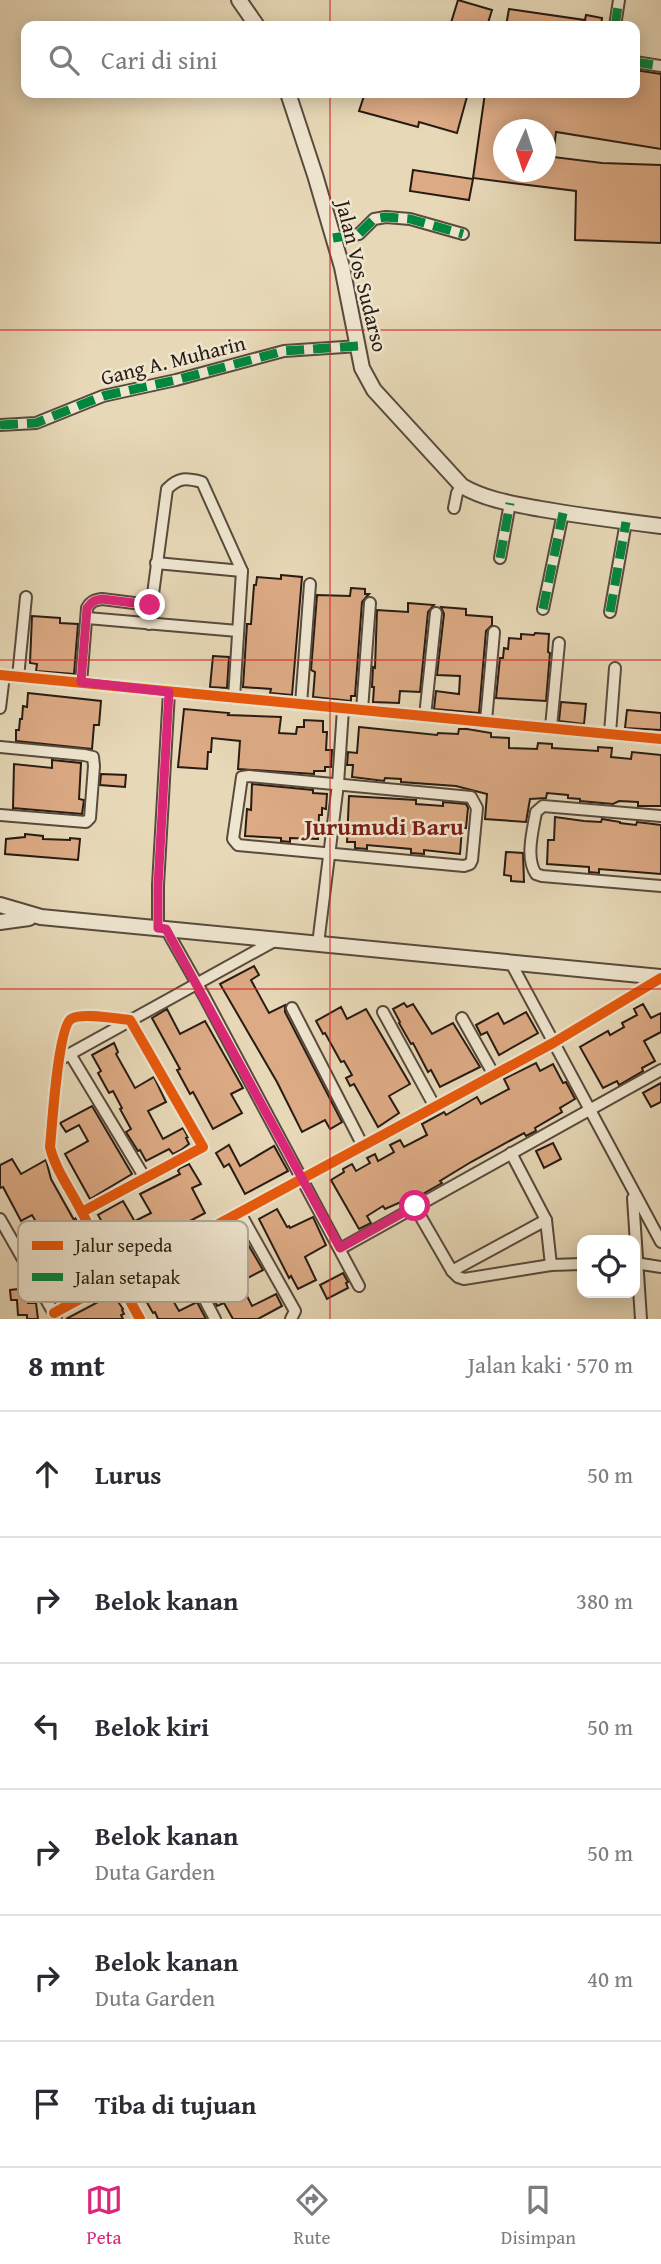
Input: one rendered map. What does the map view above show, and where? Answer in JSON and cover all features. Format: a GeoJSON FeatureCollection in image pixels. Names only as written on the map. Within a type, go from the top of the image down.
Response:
{"type":"FeatureCollection","features":[{"type":"Feature","properties":{"kind":"street"},"geometry":{"type":"LineString","coordinates":[[239,0],[254,21]]}},
{"type":"Feature","properties":{"kind":"street"},"geometry":{"type":"LineString","coordinates":[[616,21],[619,0]]}},
{"type":"Feature","properties":{"kind":"street"},"geometry":{"type":"LineString","coordinates":[[640,63],[661,66]]}},
{"type":"Feature","properties":{"kind":"street","name":"Jalan Vos Sudarso"},"geometry":{"type":"LineString","coordinates":[[290,98],[333,238],[362,368],[374,390],[462,486],[475,494],[563,513],[661,526]]}},
{"type":"Feature","properties":{"kind":"street"},"geometry":{"type":"LineString","coordinates":[[333,238],[359,234],[374,219],[386,216],[410,219],[463,234]]}},
{"type":"Feature","properties":{"kind":"street","name":"Gang A. Muharin"},"geometry":{"type":"LineString","coordinates":[[0,425],[36,423],[103,396],[284,351],[359,346]]}},
{"type":"Feature","properties":{"kind":"street"},"geometry":{"type":"LineString","coordinates":[[149,624],[167,489],[176,480],[202,482],[243,571],[233,698]]}},
{"type":"Feature","properties":{"kind":"street"},"geometry":{"type":"LineString","coordinates":[[454,508],[457,493],[462,486]]}},
{"type":"Feature","properties":{"kind":"street"},"geometry":{"type":"LineString","coordinates":[[500,558],[510,503]]}},
{"type":"Feature","properties":{"kind":"street"},"geometry":{"type":"LineString","coordinates":[[543,609],[563,513]]}},
{"type":"Feature","properties":{"kind":"street"},"geometry":{"type":"LineString","coordinates":[[610,612],[626,522]]}},
{"type":"Feature","properties":{"kind":"street"},"geometry":{"type":"LineString","coordinates":[[156,563],[243,571]]}},
{"type":"Feature","properties":{"kind":"street"},"geometry":{"type":"LineString","coordinates":[[301,704],[310,584]]}},
{"type":"Feature","properties":{"kind":"street"},"geometry":{"type":"LineString","coordinates":[[19,677],[26,597]]}},
{"type":"Feature","properties":{"kind":"street"},"geometry":{"type":"LineString","coordinates":[[81,682],[87,608],[95,600],[150,605]]}},
{"type":"Feature","properties":{"kind":"street"},"geometry":{"type":"LineString","coordinates":[[362,710],[370,603]]}},
{"type":"Feature","properties":{"kind":"street"},"geometry":{"type":"LineString","coordinates":[[425,716],[436,613]]}},
{"type":"Feature","properties":{"kind":"street"},"geometry":{"type":"LineString","coordinates":[[87,618],[238,631]]}},
{"type":"Feature","properties":{"kind":"street"},"geometry":{"type":"LineString","coordinates":[[486,721],[494,632]]}},
{"type":"Feature","properties":{"kind":"street"},"geometry":{"type":"LineString","coordinates":[[551,727],[559,643]]}},
{"type":"Feature","properties":{"kind":"street"},"geometry":{"type":"LineString","coordinates":[[610,733],[615,668]]}},
{"type":"Feature","properties":{"kind":"street"},"geometry":{"type":"LineString","coordinates":[[0,708],[2,675],[661,739]]}},
{"type":"Feature","properties":{"kind":"street"},"geometry":{"type":"LineString","coordinates":[[169,692],[158,885],[162,929],[197,984],[359,1286]]}},
{"type":"Feature","properties":{"kind":"street"},"geometry":{"type":"LineString","coordinates":[[317,944],[338,784],[342,709]]}},
{"type":"Feature","properties":{"kind":"street"},"geometry":{"type":"LineString","coordinates":[[0,747],[84,755],[93,757],[94,766],[90,818],[86,822],[0,815]]}},
{"type":"Feature","properties":{"kind":"street"},"geometry":{"type":"LineString","coordinates":[[242,777],[471,797],[477,807],[472,860],[464,866],[330,854],[238,845],[233,839],[242,777]]}},
{"type":"Feature","properties":{"kind":"street"},"geometry":{"type":"LineString","coordinates":[[661,816],[543,806],[536,811],[531,867],[536,874],[542,876],[661,886]]}},
{"type":"Feature","properties":{"kind":"street"},"geometry":{"type":"LineString","coordinates":[[0,905],[41,917],[661,978]]}},
{"type":"Feature","properties":{"kind":"street"},"geometry":{"type":"LineString","coordinates":[[0,922],[41,917]]}},
{"type":"Feature","properties":{"kind":"street"},"geometry":{"type":"LineString","coordinates":[[64,1057],[276,940]]}},
{"type":"Feature","properties":{"kind":"street"},"geometry":{"type":"LineString","coordinates":[[511,963],[661,1242]]}},
{"type":"Feature","properties":{"kind":"street"},"geometry":{"type":"LineString","coordinates":[[225,1221],[553,1043],[661,978]]}},
{"type":"Feature","properties":{"kind":"street"},"geometry":{"type":"LineString","coordinates":[[292,1008],[363,1146]]}},
{"type":"Feature","properties":{"kind":"street"},"geometry":{"type":"LineString","coordinates":[[383,1012],[435,1107]]}},
{"type":"Feature","properties":{"kind":"street"},"geometry":{"type":"LineString","coordinates":[[87,1221],[53,1158],[50,1147],[64,1057],[65,1027],[71,1019],[82,1016],[131,1020]]}},
{"type":"Feature","properties":{"kind":"street"},"geometry":{"type":"LineString","coordinates":[[462,1018],[494,1075]]}},
{"type":"Feature","properties":{"kind":"street"},"geometry":{"type":"LineString","coordinates":[[82,1212],[203,1147],[131,1020]]}},
{"type":"Feature","properties":{"kind":"street"},"geometry":{"type":"LineString","coordinates":[[64,1057],[145,1178]]}},
{"type":"Feature","properties":{"kind":"street"},"geometry":{"type":"LineString","coordinates":[[340,1248],[661,1070]]}},
{"type":"Feature","properties":{"kind":"street"},"geometry":{"type":"LineString","coordinates":[[511,1153],[546,1220],[551,1265]]}},
{"type":"Feature","properties":{"kind":"street"},"geometry":{"type":"LineString","coordinates":[[633,1192],[635,1235]]}},
{"type":"Feature","properties":{"kind":"street"},"geometry":{"type":"LineString","coordinates":[[415,1206],[458,1277],[464,1279],[551,1265],[577,1264]]}},
{"type":"Feature","properties":{"kind":"street"},"geometry":{"type":"LineString","coordinates":[[240,1213],[244,1221]]}},
{"type":"Feature","properties":{"kind":"street"},"geometry":{"type":"LineString","coordinates":[[0,1219],[18,1251]]}},
{"type":"Feature","properties":{"kind":"street"},"geometry":{"type":"LineString","coordinates":[[452,1271],[546,1220]]}},
{"type":"Feature","properties":{"kind":"street"},"geometry":{"type":"LineString","coordinates":[[248,1227],[295,1311],[291,1319]]}},
{"type":"Feature","properties":{"kind":"street"},"geometry":{"type":"LineString","coordinates":[[640,1264],[661,1267]]}},
{"type":"Feature","properties":{"kind":"street"},"geometry":{"type":"LineString","coordinates":[[640,1298],[641,1319]]}},
{"type":"Feature","properties":{"kind":"street"},"geometry":{"type":"LineString","coordinates":[[55,1316],[79,1302]]}},
{"type":"Feature","properties":{"kind":"street"},"geometry":{"type":"LineString","coordinates":[[131,1302],[140,1319]]}},
{"type":"Feature","properties":{"kind":"street"},"geometry":{"type":"LineString","coordinates":[[206,1302],[215,1319]]}},
{"type":"Feature","properties":{"kind":"building"},"geometry":{"type":"Polygon","coordinates":[[[458,0],[492,10],[489,21],[452,21],[458,0]]]}},
{"type":"Feature","properties":{"kind":"building"},"geometry":{"type":"Polygon","coordinates":[[[509,9],[585,20],[586,15],[602,18],[602,21],[507,21],[509,9]]]}},
{"type":"Feature","properties":{"kind":"building"},"geometry":{"type":"Polygon","coordinates":[[[640,71],[661,74],[661,149],[556,132],[556,119],[493,119],[493,181],[473,178],[484,98],[640,98],[640,71]]]}},
{"type":"Feature","properties":{"kind":"building"},"geometry":{"type":"Polygon","coordinates":[[[363,98],[467,98],[457,133],[419,122],[418,127],[359,111],[363,98]]]}},
{"type":"Feature","properties":{"kind":"building"},"geometry":{"type":"Polygon","coordinates":[[[556,157],[602,163],[661,165],[661,243],[575,240],[576,191],[505,182],[556,182],[556,157]]]}},
{"type":"Feature","properties":{"kind":"building"},"geometry":{"type":"Polygon","coordinates":[[[413,170],[473,179],[469,200],[410,191],[413,170]]]}},
{"type":"Feature","properties":{"kind":"building"},"geometry":{"type":"Polygon","coordinates":[[[281,575],[302,577],[292,695],[270,693],[271,689],[243,687],[247,624],[251,624],[254,585],[257,577],[281,579],[281,575]]]}},
{"type":"Feature","properties":{"kind":"building"},"geometry":{"type":"Polygon","coordinates":[[[351,588],[365,589],[365,594],[369,594],[362,602],[355,696],[351,696],[351,701],[313,697],[315,672],[311,670],[317,595],[350,596],[351,588]]]}},
{"type":"Feature","properties":{"kind":"building"},"geometry":{"type":"Polygon","coordinates":[[[408,603],[434,605],[428,612],[420,692],[400,691],[399,703],[373,702],[377,610],[408,612],[408,603]]]}},
{"type":"Feature","properties":{"kind":"building"},"geometry":{"type":"Polygon","coordinates":[[[441,607],[466,609],[466,615],[492,617],[492,625],[486,631],[479,713],[434,709],[436,691],[459,694],[460,676],[437,675],[444,614],[441,607]]]}},
{"type":"Feature","properties":{"kind":"building"},"geometry":{"type":"Polygon","coordinates":[[[32,616],[60,618],[60,623],[78,624],[74,674],[36,671],[37,664],[30,663],[32,616]]]}},
{"type":"Feature","properties":{"kind":"building"},"geometry":{"type":"Polygon","coordinates":[[[521,634],[549,634],[546,701],[496,698],[500,658],[503,658],[504,648],[508,649],[509,638],[521,639],[521,634]]]}},
{"type":"Feature","properties":{"kind":"building"},"geometry":{"type":"Polygon","coordinates":[[[213,656],[229,657],[227,688],[210,687],[213,656]]]}},
{"type":"Feature","properties":{"kind":"building"},"geometry":{"type":"Polygon","coordinates":[[[28,693],[101,701],[99,725],[94,725],[92,749],[16,741],[16,730],[19,730],[23,706],[27,707],[28,693]]]}},
{"type":"Feature","properties":{"kind":"building"},"geometry":{"type":"Polygon","coordinates":[[[561,702],[586,704],[584,724],[559,721],[561,702]]]}},
{"type":"Feature","properties":{"kind":"building"},"geometry":{"type":"Polygon","coordinates":[[[184,709],[229,713],[228,715],[281,717],[279,733],[296,734],[297,727],[304,727],[304,720],[323,721],[323,732],[327,732],[326,750],[332,750],[331,767],[325,767],[325,771],[314,771],[314,774],[238,769],[240,741],[212,738],[207,769],[178,767],[184,709]]]}},
{"type":"Feature","properties":{"kind":"building"},"geometry":{"type":"Polygon","coordinates":[[[627,710],[661,713],[661,730],[625,728],[627,710]]]}},
{"type":"Feature","properties":{"kind":"building"},"geometry":{"type":"Polygon","coordinates":[[[359,727],[437,735],[458,734],[459,729],[467,729],[491,733],[491,737],[509,738],[509,748],[537,749],[538,743],[552,744],[552,748],[598,751],[598,747],[612,748],[611,757],[631,759],[632,752],[661,755],[661,806],[638,806],[638,802],[619,801],[613,804],[580,801],[568,798],[568,795],[547,793],[546,798],[530,799],[526,822],[485,819],[487,794],[456,786],[401,782],[401,779],[385,778],[384,781],[352,777],[353,765],[347,765],[348,752],[357,753],[359,727]]]}},
{"type":"Feature","properties":{"kind":"building"},"geometry":{"type":"Polygon","coordinates":[[[52,760],[81,763],[79,799],[84,800],[82,814],[13,808],[14,764],[52,768],[52,760]]]}},
{"type":"Feature","properties":{"kind":"building"},"geometry":{"type":"Polygon","coordinates":[[[101,774],[126,775],[125,787],[100,785],[101,774]]]}},
{"type":"Feature","properties":{"kind":"building"},"geometry":{"type":"Polygon","coordinates":[[[252,784],[313,790],[313,793],[327,794],[326,809],[322,808],[322,815],[319,815],[318,839],[290,838],[290,842],[281,841],[281,838],[245,836],[247,809],[251,810],[252,784]]]}},
{"type":"Feature","properties":{"kind":"building"},"geometry":{"type":"Polygon","coordinates":[[[349,796],[416,800],[416,804],[443,806],[443,802],[466,804],[466,828],[462,828],[460,854],[424,850],[424,854],[411,853],[411,849],[367,845],[367,849],[355,848],[355,842],[347,842],[349,796]]]}},
{"type":"Feature","properties":{"kind":"building"},"geometry":{"type":"Polygon","coordinates":[[[555,817],[661,825],[661,874],[599,869],[599,873],[589,872],[589,867],[547,864],[548,840],[554,840],[555,817]]]}},
{"type":"Feature","properties":{"kind":"building"},"geometry":{"type":"Polygon","coordinates":[[[25,834],[43,836],[43,839],[80,839],[78,860],[5,854],[6,839],[25,837],[25,834]]]}},
{"type":"Feature","properties":{"kind":"building"},"geometry":{"type":"Polygon","coordinates":[[[506,852],[523,853],[524,882],[511,881],[511,876],[504,875],[506,852]]]}},
{"type":"Feature","properties":{"kind":"building"},"geometry":{"type":"Polygon","coordinates":[[[254,966],[259,975],[251,980],[269,1013],[285,1005],[285,1012],[342,1122],[330,1129],[325,1120],[302,1132],[277,1082],[220,984],[254,966]]]}},
{"type":"Feature","properties":{"kind":"building"},"geometry":{"type":"Polygon","coordinates":[[[404,1003],[407,1007],[413,1004],[432,1034],[453,1023],[480,1067],[440,1087],[431,1070],[428,1072],[413,1043],[411,1044],[393,1009],[404,1003]]]}},
{"type":"Feature","properties":{"kind":"building"},"geometry":{"type":"Polygon","coordinates":[[[643,1004],[651,1018],[661,1013],[661,1032],[644,1041],[655,1061],[619,1085],[617,1081],[603,1088],[580,1047],[608,1031],[610,1035],[624,1027],[622,1023],[637,1015],[634,1009],[643,1004]]]}},
{"type":"Feature","properties":{"kind":"building"},"geometry":{"type":"Polygon","coordinates":[[[341,1007],[347,1019],[366,1009],[410,1084],[389,1096],[399,1113],[378,1127],[354,1084],[350,1086],[346,1078],[352,1075],[344,1061],[341,1062],[316,1021],[341,1007]]]}},
{"type":"Feature","properties":{"kind":"building"},"geometry":{"type":"Polygon","coordinates":[[[167,1009],[180,1034],[205,1021],[243,1088],[231,1094],[242,1113],[213,1129],[193,1092],[190,1094],[177,1070],[180,1069],[152,1018],[167,1009]]]}},
{"type":"Feature","properties":{"kind":"building"},"geometry":{"type":"Polygon","coordinates":[[[526,1012],[538,1033],[499,1055],[487,1032],[481,1035],[476,1025],[498,1013],[504,1024],[526,1012]]]}},
{"type":"Feature","properties":{"kind":"building"},"geometry":{"type":"Polygon","coordinates":[[[114,1043],[118,1052],[116,1054],[135,1088],[154,1077],[166,1102],[148,1111],[163,1139],[183,1128],[189,1144],[181,1150],[173,1154],[169,1149],[146,1161],[126,1132],[131,1129],[120,1109],[122,1108],[113,1091],[109,1093],[92,1055],[114,1043]]]}},
{"type":"Feature","properties":{"kind":"building"},"geometry":{"type":"Polygon","coordinates":[[[536,1063],[540,1071],[553,1064],[563,1083],[566,1082],[575,1099],[560,1108],[562,1112],[535,1128],[536,1131],[526,1136],[524,1133],[471,1162],[412,1200],[410,1198],[385,1209],[383,1206],[367,1216],[371,1223],[359,1229],[331,1180],[352,1164],[356,1171],[370,1163],[367,1158],[375,1154],[378,1161],[394,1152],[390,1145],[400,1140],[404,1147],[427,1135],[422,1124],[444,1112],[446,1115],[477,1097],[481,1104],[509,1089],[504,1079],[536,1063]]]}},
{"type":"Feature","properties":{"kind":"building"},"geometry":{"type":"Polygon","coordinates":[[[661,1083],[661,1102],[651,1107],[643,1093],[661,1083]]]}},
{"type":"Feature","properties":{"kind":"building"},"geometry":{"type":"Polygon","coordinates":[[[92,1106],[132,1174],[90,1199],[65,1154],[88,1141],[79,1125],[66,1132],[60,1123],[92,1106]]]}},
{"type":"Feature","properties":{"kind":"building"},"geometry":{"type":"Polygon","coordinates":[[[553,1143],[561,1159],[544,1168],[536,1151],[553,1143]]]}},
{"type":"Feature","properties":{"kind":"building"},"geometry":{"type":"Polygon","coordinates":[[[229,1145],[240,1166],[274,1146],[288,1171],[245,1194],[229,1164],[224,1167],[216,1153],[229,1145]]]}},
{"type":"Feature","properties":{"kind":"building"},"geometry":{"type":"Polygon","coordinates":[[[12,1159],[21,1174],[46,1160],[51,1179],[74,1220],[76,1218],[78,1221],[36,1221],[32,1215],[21,1221],[3,1187],[0,1188],[0,1165],[12,1159]]]}},
{"type":"Feature","properties":{"kind":"building"},"geometry":{"type":"Polygon","coordinates":[[[189,1164],[201,1184],[192,1188],[205,1213],[190,1221],[135,1221],[151,1213],[140,1194],[180,1174],[180,1168],[189,1164]]]}},
{"type":"Feature","properties":{"kind":"building"},"geometry":{"type":"Polygon","coordinates":[[[123,1201],[134,1220],[101,1221],[98,1215],[123,1201]]]}},
{"type":"Feature","properties":{"kind":"building"},"geometry":{"type":"Polygon","coordinates":[[[277,1209],[290,1228],[313,1217],[326,1245],[305,1257],[316,1280],[298,1289],[291,1276],[289,1278],[259,1219],[277,1209]]]}},
{"type":"Feature","properties":{"kind":"building"},"geometry":{"type":"Polygon","coordinates":[[[248,1244],[263,1270],[248,1278],[248,1244]]]}},
{"type":"Feature","properties":{"kind":"building"},"geometry":{"type":"Polygon","coordinates":[[[343,1273],[348,1288],[327,1299],[320,1285],[343,1273]]]}},
{"type":"Feature","properties":{"kind":"building"},"geometry":{"type":"Polygon","coordinates":[[[18,1289],[18,1302],[36,1303],[38,1319],[27,1319],[27,1315],[18,1315],[17,1300],[11,1300],[10,1290],[18,1289]]]}},
{"type":"Feature","properties":{"kind":"building"},"geometry":{"type":"Polygon","coordinates":[[[276,1294],[282,1306],[258,1319],[233,1319],[224,1303],[217,1306],[215,1302],[248,1302],[248,1298],[252,1306],[276,1294]]]}},
{"type":"Feature","properties":{"kind":"building"},"geometry":{"type":"Polygon","coordinates":[[[98,1302],[118,1302],[124,1314],[121,1315],[123,1319],[66,1319],[98,1302]]]}},
{"type":"Feature","properties":{"kind":"building"},"geometry":{"type":"Polygon","coordinates":[[[147,1302],[174,1302],[179,1311],[197,1302],[206,1319],[158,1319],[155,1312],[153,1313],[147,1302]]]}},
{"type":"Feature","properties":{"kind":"marked path"},"geometry":{"type":"LineString","coordinates":[[616,21],[619,0]]}},
{"type":"Feature","properties":{"kind":"marked path"},"geometry":{"type":"LineString","coordinates":[[640,63],[661,66]]}},
{"type":"Feature","properties":{"kind":"marked path"},"geometry":{"type":"LineString","coordinates":[[333,238],[359,234],[374,219],[386,217],[410,219],[463,234]]}},
{"type":"Feature","properties":{"kind":"marked path"},"geometry":{"type":"LineString","coordinates":[[0,425],[36,423],[103,396],[284,351],[359,346]]}},
{"type":"Feature","properties":{"kind":"marked path"},"geometry":{"type":"LineString","coordinates":[[500,558],[510,503]]}},
{"type":"Feature","properties":{"kind":"marked path"},"geometry":{"type":"LineString","coordinates":[[543,609],[563,513]]}},
{"type":"Feature","properties":{"kind":"marked path"},"geometry":{"type":"LineString","coordinates":[[610,612],[626,522]]}},
{"type":"Feature","properties":{"kind":"cycle path"},"geometry":{"type":"LineString","coordinates":[[0,675],[661,739]]}},
{"type":"Feature","properties":{"kind":"cycle path"},"geometry":{"type":"LineString","coordinates":[[224,1221],[553,1043],[661,978]]}},
{"type":"Feature","properties":{"kind":"cycle path"},"geometry":{"type":"LineString","coordinates":[[82,1212],[203,1147],[130,1020],[91,1016],[71,1019],[66,1026],[59,1058],[50,1147],[62,1177],[86,1221]]}},
{"type":"Feature","properties":{"kind":"cycle path"},"geometry":{"type":"LineString","coordinates":[[54,1313],[74,1302]]}},
{"type":"Feature","properties":{"kind":"cycle path"},"geometry":{"type":"LineString","coordinates":[[131,1302],[140,1319]]}},
{"type":"Feature","properties":{"kind":"district","name":"Jurumudi Baru"},"geometry":{"type":"Point","coordinates":[384,826]}},
{"type":"Feature","properties":{"kind":"route"},"geometry":{"type":"LineString","coordinates":[[150,605],[102,599],[91,603],[87,608],[81,682],[169,692],[158,928],[166,929],[340,1248],[415,1206]]}}]}
